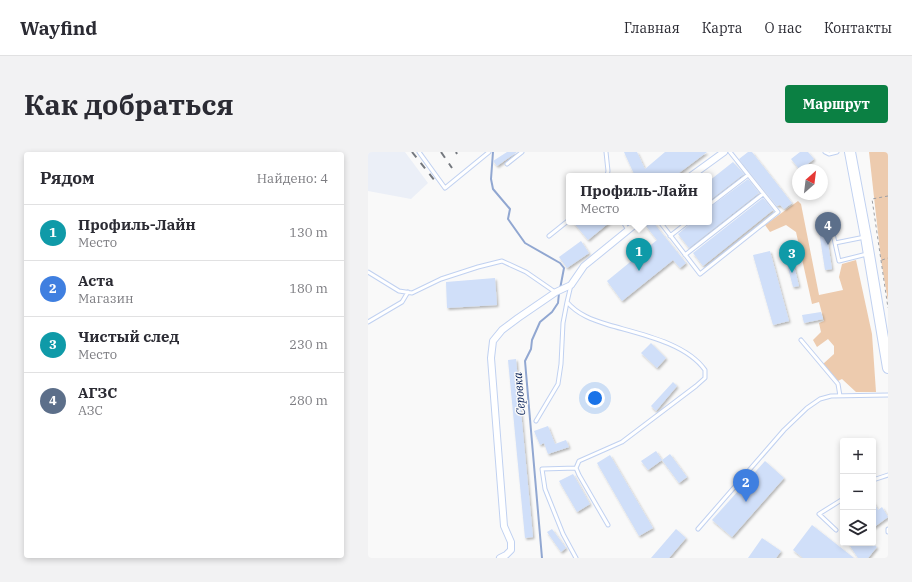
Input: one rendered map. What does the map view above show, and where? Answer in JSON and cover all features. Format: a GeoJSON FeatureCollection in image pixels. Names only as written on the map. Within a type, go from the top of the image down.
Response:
{"type":"FeatureCollection","features":[{"type":"Feature","properties":{"kind":"main road"},"geometry":{"type":"LineString","coordinates":[[850,152],[888,368]]}},
{"type":"Feature","properties":{"kind":"street"},"geometry":{"type":"LineString","coordinates":[[694,173],[716,154],[724,152]]}},
{"type":"Feature","properties":{"kind":"street"},"geometry":{"type":"LineString","coordinates":[[500,558],[506,556],[511,550],[511,542],[504,526],[491,358],[493,341],[502,330],[518,318],[556,292],[571,285],[584,266],[634,225]]}},
{"type":"Feature","properties":{"kind":"lane"},"geometry":{"type":"LineString","coordinates":[[419,152],[445,188],[487,152]]}},
{"type":"Feature","properties":{"kind":"lane"},"geometry":{"type":"LineString","coordinates":[[507,164],[522,152]]}},
{"type":"Feature","properties":{"kind":"lane"},"geometry":{"type":"LineString","coordinates":[[606,152],[608,173]]}},
{"type":"Feature","properties":{"kind":"lane"},"geometry":{"type":"LineString","coordinates":[[662,225],[700,274],[778,212],[730,152]]}},
{"type":"Feature","properties":{"kind":"lane"},"geometry":{"type":"LineString","coordinates":[[825,152],[829,154],[837,152]]}},
{"type":"Feature","properties":{"kind":"lane"},"geometry":{"type":"LineString","coordinates":[[712,204],[748,175]]}},
{"type":"Feature","properties":{"kind":"lane"},"geometry":{"type":"LineString","coordinates":[[685,255],[763,194]]}},
{"type":"Feature","properties":{"kind":"lane"},"geometry":{"type":"LineString","coordinates":[[830,219],[839,261],[869,254]]}},
{"type":"Feature","properties":{"kind":"lane"},"geometry":{"type":"LineString","coordinates":[[549,236],[566,222]]}},
{"type":"Feature","properties":{"kind":"lane"},"geometry":{"type":"LineString","coordinates":[[625,225],[628,230]]}},
{"type":"Feature","properties":{"kind":"lane"},"geometry":{"type":"LineString","coordinates":[[670,236],[684,225]]}},
{"type":"Feature","properties":{"kind":"lane"},"geometry":{"type":"LineString","coordinates":[[835,243],[866,237]]}},
{"type":"Feature","properties":{"kind":"lane"},"geometry":{"type":"LineString","coordinates":[[368,272],[399,291],[412,293],[441,279],[502,261],[526,272],[556,292]]}},
{"type":"Feature","properties":{"kind":"lane"},"geometry":{"type":"LineString","coordinates":[[536,421],[558,384],[561,364],[562,323],[571,285]]}},
{"type":"Feature","properties":{"kind":"lane"},"geometry":{"type":"LineString","coordinates":[[368,322],[402,302],[408,292]]}},
{"type":"Feature","properties":{"kind":"lane"},"geometry":{"type":"LineString","coordinates":[[567,302],[574,310],[593,320],[653,338],[685,351],[699,362],[705,370],[704,378],[696,386],[622,442],[579,461],[576,468],[579,475],[608,525]]}},
{"type":"Feature","properties":{"kind":"lane"},"geometry":{"type":"LineString","coordinates":[[801,340],[838,384],[840,396]]}},
{"type":"Feature","properties":{"kind":"lane"},"geometry":{"type":"LineString","coordinates":[[698,529],[784,430],[806,408],[820,399],[831,396],[888,395]]}},
{"type":"Feature","properties":{"kind":"lane"},"geometry":{"type":"LineString","coordinates":[[576,468],[542,469],[545,490],[563,534],[576,558]]}},
{"type":"Feature","properties":{"kind":"lane"},"geometry":{"type":"LineString","coordinates":[[876,479],[888,474]]}},
{"type":"Feature","properties":{"kind":"lane"},"geometry":{"type":"LineString","coordinates":[[836,530],[819,514],[840,501]]}},
{"type":"Feature","properties":{"kind":"path"},"geometry":{"type":"LineString","coordinates":[[888,196],[872,199],[888,308]]}},
{"type":"Feature","properties":{"kind":"path"},"geometry":{"type":"LineString","coordinates":[[881,260],[888,258]]}},
{"type":"Feature","properties":{"kind":"shaded area"},"geometry":{"type":"Polygon","coordinates":[[[368,152],[405,152],[428,183],[411,199],[368,191],[368,152]]]}},
{"type":"Feature","properties":{"kind":"shaded area"},"geometry":{"type":"Polygon","coordinates":[[[869,152],[888,152],[888,301],[881,260],[869,152]]]}},
{"type":"Feature","properties":{"kind":"shaded area"},"geometry":{"type":"Polygon","coordinates":[[[798,201],[801,204],[819,295],[843,290],[839,277],[842,264],[856,260],[872,334],[876,392],[856,392],[842,379],[838,381],[823,364],[834,354],[834,346],[828,339],[817,347],[813,340],[821,332],[819,323],[824,321],[819,302],[812,304],[796,232],[786,225],[770,232],[765,225],[798,201]]]}},
{"type":"Feature","properties":{"kind":"building"},"geometry":{"type":"Polygon","coordinates":[[[507,152],[517,152],[497,166],[493,161],[507,152]]]}},
{"type":"Feature","properties":{"kind":"building"},"geometry":{"type":"Polygon","coordinates":[[[624,152],[637,152],[645,169],[665,152],[707,152],[679,173],[634,173],[624,152]]]}},
{"type":"Feature","properties":{"kind":"building"},"geometry":{"type":"Polygon","coordinates":[[[748,152],[752,152],[792,203],[784,209],[780,205],[777,206],[739,159],[748,152]]]}},
{"type":"Feature","properties":{"kind":"building"},"geometry":{"type":"Polygon","coordinates":[[[800,152],[808,152],[814,159],[808,164],[795,164],[791,159],[800,152]]]}},
{"type":"Feature","properties":{"kind":"building"},"geometry":{"type":"Polygon","coordinates":[[[733,162],[744,174],[712,199],[712,179],[733,162]]]}},
{"type":"Feature","properties":{"kind":"building"},"geometry":{"type":"Polygon","coordinates":[[[748,179],[759,193],[689,248],[678,234],[689,225],[712,225],[712,206],[748,179]]]}},
{"type":"Feature","properties":{"kind":"building"},"geometry":{"type":"Polygon","coordinates":[[[763,198],[773,210],[703,266],[693,253],[763,198]]]}},
{"type":"Feature","properties":{"kind":"building"},"geometry":{"type":"Polygon","coordinates":[[[576,225],[606,225],[588,240],[576,225]]]}},
{"type":"Feature","properties":{"kind":"building"},"geometry":{"type":"Polygon","coordinates":[[[655,225],[686,263],[680,268],[673,260],[622,301],[607,281],[657,240],[646,226],[655,225]]]}},
{"type":"Feature","properties":{"kind":"building"},"geometry":{"type":"Polygon","coordinates":[[[826,230],[832,269],[825,270],[819,231],[826,230]]]}},
{"type":"Feature","properties":{"kind":"building"},"geometry":{"type":"Polygon","coordinates":[[[581,241],[589,253],[567,268],[559,257],[581,241]]]}},
{"type":"Feature","properties":{"kind":"building"},"geometry":{"type":"Polygon","coordinates":[[[770,251],[789,321],[773,325],[753,255],[770,251]]]}},
{"type":"Feature","properties":{"kind":"building"},"geometry":{"type":"Polygon","coordinates":[[[792,258],[799,286],[793,287],[786,260],[792,258]]]}},
{"type":"Feature","properties":{"kind":"building"},"geometry":{"type":"Polygon","coordinates":[[[495,278],[497,305],[447,308],[446,282],[495,278]]]}},
{"type":"Feature","properties":{"kind":"building"},"geometry":{"type":"Polygon","coordinates":[[[821,312],[823,319],[804,323],[802,315],[821,312]]]}},
{"type":"Feature","properties":{"kind":"building"},"geometry":{"type":"Polygon","coordinates":[[[651,343],[666,358],[657,368],[641,353],[651,343]]]}},
{"type":"Feature","properties":{"kind":"building"},"geometry":{"type":"Polygon","coordinates":[[[516,359],[533,537],[525,538],[508,360],[516,359]]]}},
{"type":"Feature","properties":{"kind":"building"},"geometry":{"type":"Polygon","coordinates":[[[673,382],[677,386],[656,411],[651,406],[673,382]]]}},
{"type":"Feature","properties":{"kind":"building"},"geometry":{"type":"Polygon","coordinates":[[[548,426],[555,444],[566,440],[569,447],[548,454],[544,443],[540,445],[534,431],[548,426]]]}},
{"type":"Feature","properties":{"kind":"building"},"geometry":{"type":"Polygon","coordinates":[[[656,451],[662,460],[648,470],[641,461],[656,451]]]}},
{"type":"Feature","properties":{"kind":"building"},"geometry":{"type":"Polygon","coordinates":[[[670,454],[687,477],[679,483],[662,460],[670,454]]]}},
{"type":"Feature","properties":{"kind":"building"},"geometry":{"type":"Polygon","coordinates":[[[610,455],[653,528],[639,536],[597,463],[610,455]]]}},
{"type":"Feature","properties":{"kind":"building"},"geometry":{"type":"Polygon","coordinates":[[[765,461],[784,478],[732,537],[712,520],[765,461]]]}},
{"type":"Feature","properties":{"kind":"building"},"geometry":{"type":"Polygon","coordinates":[[[573,474],[590,504],[577,512],[559,481],[573,474]]]}},
{"type":"Feature","properties":{"kind":"building"},"geometry":{"type":"Polygon","coordinates":[[[876,506],[878,510],[882,507],[888,517],[876,526],[876,506]]]}},
{"type":"Feature","properties":{"kind":"building"},"geometry":{"type":"Polygon","coordinates":[[[812,525],[854,558],[803,558],[793,550],[812,525]]]}},
{"type":"Feature","properties":{"kind":"building"},"geometry":{"type":"Polygon","coordinates":[[[552,529],[566,548],[561,552],[547,532],[552,529]]]}},
{"type":"Feature","properties":{"kind":"building"},"geometry":{"type":"Polygon","coordinates":[[[676,529],[686,538],[669,558],[651,558],[676,529]]]}},
{"type":"Feature","properties":{"kind":"building"},"geometry":{"type":"Polygon","coordinates":[[[762,538],[781,551],[776,558],[748,558],[762,538]]]}},
{"type":"Feature","properties":{"kind":"building"},"geometry":{"type":"Polygon","coordinates":[[[850,546],[877,547],[868,558],[858,558],[850,546]]]}},
{"type":"Feature","properties":{"kind":"waterway","name":"Серовка"},"geometry":{"type":"LineString","coordinates":[[493,152],[491,179],[493,189],[510,209],[508,219],[525,243],[560,263],[564,268],[560,289]]}},
{"type":"Feature","properties":{"kind":"waterway","name":"Серовка"},"geometry":{"type":"LineString","coordinates":[[542,558],[525,361],[531,349],[532,340],[540,322],[552,312],[558,303],[559,293]]}},
{"type":"Feature","properties":{"kind":"railway"},"geometry":{"type":"LineString","coordinates":[[412,152],[435,181]]}},
{"type":"Feature","properties":{"kind":"railway"},"geometry":{"type":"LineString","coordinates":[[441,152],[452,168]]}},
{"type":"Feature","properties":{"kind":"place","name":"АГЗС"},"geometry":{"type":"Point","coordinates":[828,245]}},
{"type":"Feature","properties":{"kind":"place","name":"Профиль-Лайн"},"geometry":{"type":"Point","coordinates":[639,271]}},
{"type":"Feature","properties":{"kind":"place","name":"Чистый след"},"geometry":{"type":"Point","coordinates":[792,273]}},
{"type":"Feature","properties":{"kind":"place","name":"Аста"},"geometry":{"type":"Point","coordinates":[746,502]}}]}
